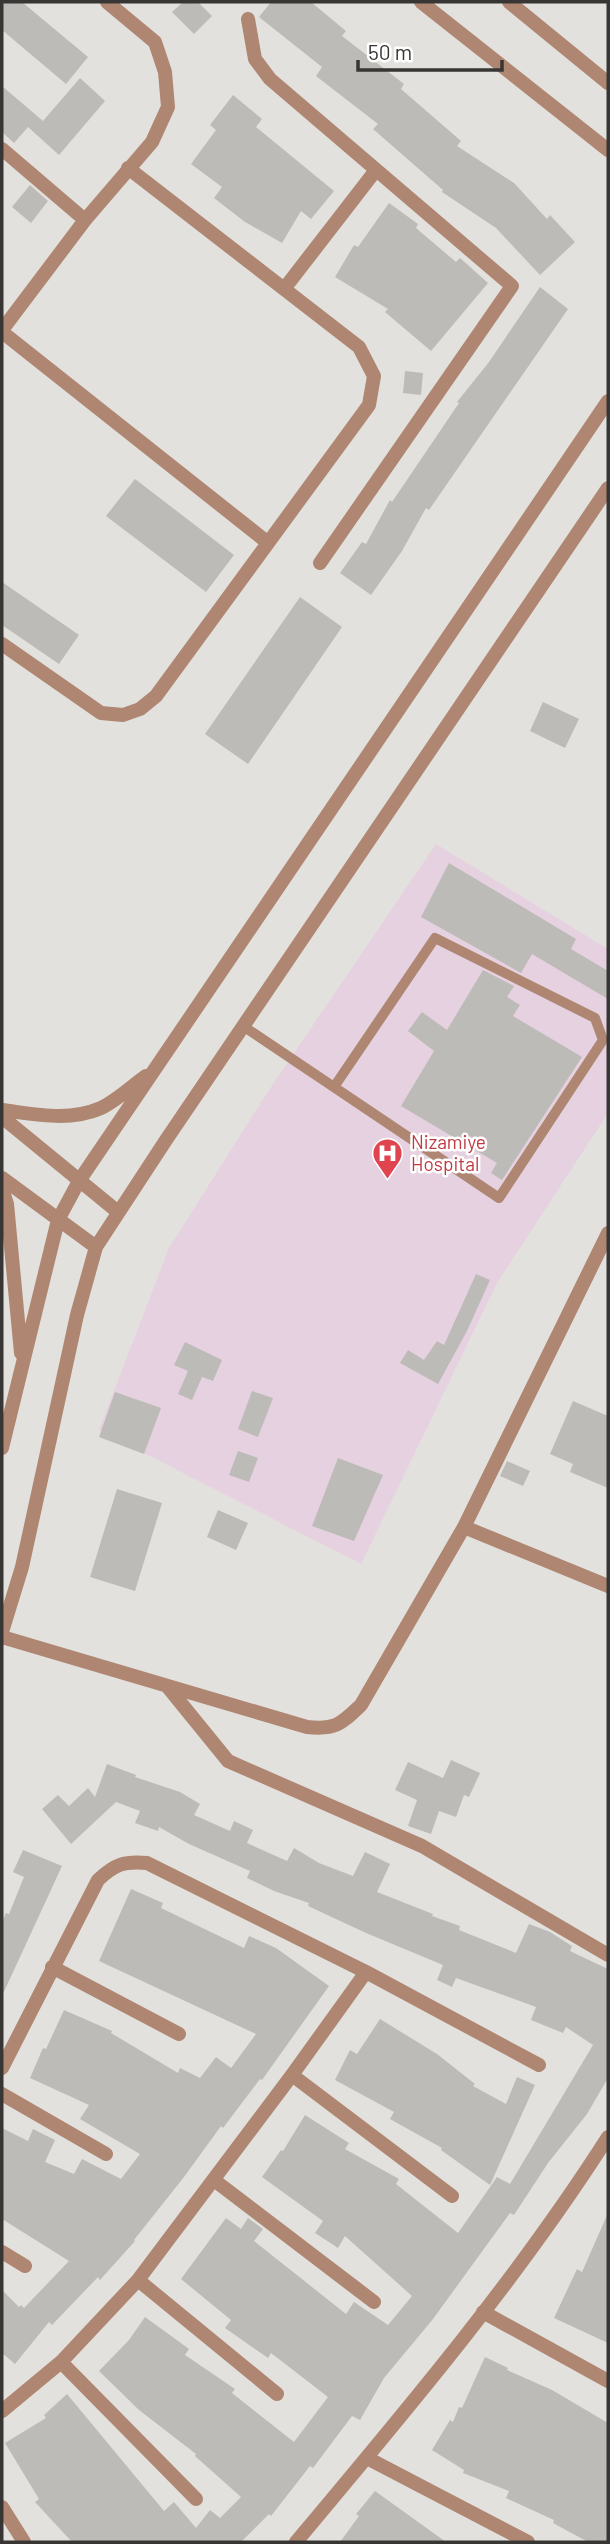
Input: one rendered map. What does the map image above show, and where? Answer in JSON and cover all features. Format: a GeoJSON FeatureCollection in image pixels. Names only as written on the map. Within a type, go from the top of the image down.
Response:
{"type":"FeatureCollection","features":[{"type":"Feature","properties":{"kind":"street"},"geometry":{"type":"LineString","coordinates":[[107,2],[155,43],[164,72],[168,107],[152,142],[85,220],[2,331],[267,542]]}},
{"type":"Feature","properties":{"kind":"street"},"geometry":{"type":"LineString","coordinates":[[421,2],[608,150]]}},
{"type":"Feature","properties":{"kind":"street"},"geometry":{"type":"LineString","coordinates":[[509,2],[608,83]]}},
{"type":"Feature","properties":{"kind":"street"},"geometry":{"type":"LineString","coordinates":[[248,19],[255,59],[270,79],[512,286],[320,563]]}},
{"type":"Feature","properties":{"kind":"street"},"geometry":{"type":"LineString","coordinates":[[2,149],[85,220]]}},
{"type":"Feature","properties":{"kind":"street"},"geometry":{"type":"LineString","coordinates":[[2,644],[101,713],[123,715],[140,709],[156,696],[369,405],[374,376],[359,347],[128,168]]}},
{"type":"Feature","properties":{"kind":"street"},"geometry":{"type":"LineString","coordinates":[[284,289],[376,170]]}},
{"type":"Feature","properties":{"kind":"street"},"geometry":{"type":"LineString","coordinates":[[2,1448],[58,1220],[79,1181],[608,401]]}},
{"type":"Feature","properties":{"kind":"street"},"geometry":{"type":"LineString","coordinates":[[608,488],[96,1247],[76,1315],[22,1567],[2,1634],[307,1727],[327,1730],[341,1725],[361,1705],[464,1527],[608,1233]]}},
{"type":"Feature","properties":{"kind":"street"},"geometry":{"type":"LineString","coordinates":[[2,1110],[55,1117],[81,1114],[102,1108],[155,1069]]}},
{"type":"Feature","properties":{"kind":"street"},"geometry":{"type":"LineString","coordinates":[[2,1117],[118,1212]]}},
{"type":"Feature","properties":{"kind":"street"},"geometry":{"type":"LineString","coordinates":[[2,1178],[96,1247]]}},
{"type":"Feature","properties":{"kind":"street"},"geometry":{"type":"LineString","coordinates":[[2,1188],[8,1215],[22,1363]]}},
{"type":"Feature","properties":{"kind":"street"},"geometry":{"type":"LineString","coordinates":[[464,1527],[608,1586]]}},
{"type":"Feature","properties":{"kind":"street"},"geometry":{"type":"LineString","coordinates":[[167,1686],[228,1761],[422,1846],[608,1955]]}},
{"type":"Feature","properties":{"kind":"street"},"geometry":{"type":"LineString","coordinates":[[2,2067],[98,1880],[111,1868],[129,1862],[147,1863],[366,1972],[539,2065]]}},
{"type":"Feature","properties":{"kind":"street"},"geometry":{"type":"LineString","coordinates":[[52,1967],[179,2034]]}},
{"type":"Feature","properties":{"kind":"street"},"geometry":{"type":"LineString","coordinates":[[2,2411],[61,2362],[138,2280],[366,1972]]}},
{"type":"Feature","properties":{"kind":"street"},"geometry":{"type":"LineString","coordinates":[[292,2075],[453,2196]]}},
{"type":"Feature","properties":{"kind":"street"},"geometry":{"type":"LineString","coordinates":[[2,2094],[106,2154]]}},
{"type":"Feature","properties":{"kind":"street"},"geometry":{"type":"LineString","coordinates":[[296,2542],[483,2312],[546,2229],[608,2137]]}},
{"type":"Feature","properties":{"kind":"street"},"geometry":{"type":"LineString","coordinates":[[594,2159],[608,2167]]}},
{"type":"Feature","properties":{"kind":"street"},"geometry":{"type":"LineString","coordinates":[[214,2180],[374,2302]]}},
{"type":"Feature","properties":{"kind":"street"},"geometry":{"type":"LineString","coordinates":[[2,2252],[25,2266]]}},
{"type":"Feature","properties":{"kind":"street"},"geometry":{"type":"LineString","coordinates":[[138,2280],[277,2395]]}},
{"type":"Feature","properties":{"kind":"street"},"geometry":{"type":"LineString","coordinates":[[483,2312],[608,2381]]}},
{"type":"Feature","properties":{"kind":"street"},"geometry":{"type":"LineString","coordinates":[[61,2362],[196,2499]]}},
{"type":"Feature","properties":{"kind":"street"},"geometry":{"type":"LineString","coordinates":[[367,2458],[528,2542]]}},
{"type":"Feature","properties":{"kind":"street"},"geometry":{"type":"LineString","coordinates":[[2,2507],[24,2542]]}},
{"type":"Feature","properties":{"kind":"lane"},"geometry":{"type":"LineString","coordinates":[[243,1026],[499,1198],[603,1040],[595,1018],[435,938],[334,1087]]}},
{"type":"Feature","properties":{"kind":"shaded area","name":"Nizamiye Hospital"},"geometry":{"type":"Polygon","coordinates":[[[436,844],[608,949],[608,1113],[497,1283],[361,1564],[99,1430],[169,1248],[267,1093],[436,844]]]}},
{"type":"Feature","properties":{"kind":"building"},"geometry":{"type":"Polygon","coordinates":[[[2,2],[22,2],[88,57],[66,84],[2,30],[2,2]]]}},
{"type":"Feature","properties":{"kind":"building"},"geometry":{"type":"Polygon","coordinates":[[[183,2],[198,2],[212,16],[194,34],[172,12],[183,2]]]}},
{"type":"Feature","properties":{"kind":"building"},"geometry":{"type":"Polygon","coordinates":[[[271,2],[311,2],[346,31],[342,36],[404,84],[401,89],[461,141],[457,146],[514,183],[547,219],[550,215],[575,242],[540,275],[496,228],[442,192],[443,190],[373,129],[378,124],[316,76],[322,67],[259,17],[271,2]]]}},
{"type":"Feature","properties":{"kind":"building"},"geometry":{"type":"Polygon","coordinates":[[[80,78],[105,101],[59,155],[28,127],[14,143],[2,132],[2,86],[43,121],[80,78]]]}},
{"type":"Feature","properties":{"kind":"building"},"geometry":{"type":"Polygon","coordinates":[[[233,95],[262,119],[256,127],[334,191],[311,219],[301,211],[282,243],[245,222],[214,198],[222,187],[191,164],[216,130],[210,125],[233,95]]]}},
{"type":"Feature","properties":{"kind":"building"},"geometry":{"type":"Polygon","coordinates":[[[30,185],[48,201],[31,223],[12,207],[30,185]]]}},
{"type":"Feature","properties":{"kind":"building"},"geometry":{"type":"Polygon","coordinates":[[[389,203],[418,224],[416,228],[456,262],[460,258],[488,283],[431,351],[385,312],[388,309],[335,277],[354,245],[358,247],[389,203]]]}},
{"type":"Feature","properties":{"kind":"building"},"geometry":{"type":"Polygon","coordinates":[[[540,287],[568,309],[429,510],[426,508],[402,551],[371,595],[340,573],[362,542],[366,544],[390,500],[392,502],[459,403],[457,402],[489,362],[540,287]]]}},
{"type":"Feature","properties":{"kind":"building"},"geometry":{"type":"Polygon","coordinates":[[[405,371],[423,373],[421,395],[403,393],[405,371]]]}},
{"type":"Feature","properties":{"kind":"building"},"geometry":{"type":"Polygon","coordinates":[[[135,479],[234,555],[206,592],[106,516],[135,479]]]}},
{"type":"Feature","properties":{"kind":"building"},"geometry":{"type":"Polygon","coordinates":[[[2,582],[79,635],[59,664],[2,625],[2,582]]]}},
{"type":"Feature","properties":{"kind":"building"},"geometry":{"type":"Polygon","coordinates":[[[300,597],[342,627],[248,764],[205,734],[300,597]]]}},
{"type":"Feature","properties":{"kind":"building"},"geometry":{"type":"Polygon","coordinates":[[[543,702],[579,719],[565,748],[530,731],[543,702]]]}},
{"type":"Feature","properties":{"kind":"building"},"geometry":{"type":"Polygon","coordinates":[[[449,863],[576,939],[571,949],[608,971],[608,999],[532,954],[521,973],[421,917],[449,863]]]}},
{"type":"Feature","properties":{"kind":"building"},"geometry":{"type":"Polygon","coordinates":[[[483,970],[514,986],[507,997],[520,1005],[513,1016],[582,1057],[502,1180],[491,1173],[497,1163],[401,1106],[434,1051],[408,1031],[422,1012],[447,1030],[483,970]]]}},
{"type":"Feature","properties":{"kind":"building"},"geometry":{"type":"Polygon","coordinates":[[[476,1274],[490,1280],[467,1331],[438,1384],[400,1363],[408,1350],[424,1360],[437,1341],[444,1345],[476,1274]]]}},
{"type":"Feature","properties":{"kind":"building"},"geometry":{"type":"Polygon","coordinates":[[[185,1342],[222,1360],[213,1381],[202,1377],[192,1400],[178,1394],[188,1371],[174,1365],[185,1342]]]}},
{"type":"Feature","properties":{"kind":"building"},"geometry":{"type":"Polygon","coordinates":[[[252,1391],[273,1398],[258,1437],[238,1429],[252,1391]]]}},
{"type":"Feature","properties":{"kind":"building"},"geometry":{"type":"Polygon","coordinates":[[[115,1392],[161,1408],[144,1454],[99,1437],[115,1392]]]}},
{"type":"Feature","properties":{"kind":"building"},"geometry":{"type":"Polygon","coordinates":[[[573,1401],[608,1416],[608,1488],[570,1472],[573,1464],[550,1454],[573,1401]]]}},
{"type":"Feature","properties":{"kind":"building"},"geometry":{"type":"Polygon","coordinates":[[[238,1451],[258,1458],[249,1482],[229,1475],[238,1451]]]}},
{"type":"Feature","properties":{"kind":"building"},"geometry":{"type":"Polygon","coordinates":[[[338,1458],[383,1475],[354,1541],[312,1526],[338,1458]]]}},
{"type":"Feature","properties":{"kind":"building"},"geometry":{"type":"Polygon","coordinates":[[[507,1461],[530,1471],[523,1486],[500,1476],[507,1461]]]}},
{"type":"Feature","properties":{"kind":"building"},"geometry":{"type":"Polygon","coordinates":[[[117,1489],[162,1503],[135,1591],[90,1577],[117,1489]]]}},
{"type":"Feature","properties":{"kind":"building"},"geometry":{"type":"Polygon","coordinates":[[[218,1510],[248,1523],[236,1550],[207,1537],[218,1510]]]}},
{"type":"Feature","properties":{"kind":"building"},"geometry":{"type":"Polygon","coordinates":[[[451,1760],[480,1773],[469,1797],[464,1795],[456,1817],[439,1811],[431,1834],[408,1826],[417,1800],[395,1790],[408,1762],[443,1778],[451,1760]]]}},
{"type":"Feature","properties":{"kind":"building"},"geometry":{"type":"Polygon","coordinates":[[[107,1764],[136,1775],[135,1777],[180,1792],[200,1804],[194,1815],[230,1831],[234,1821],[253,1830],[247,1843],[287,1861],[294,1848],[319,1863],[353,1876],[365,1852],[390,1864],[377,1892],[433,1914],[432,1916],[460,1926],[459,1930],[516,1953],[529,1924],[550,1932],[572,1946],[570,1951],[608,1969],[608,2078],[587,2114],[548,2163],[514,2215],[510,2213],[433,2319],[384,2378],[360,2420],[352,2416],[313,2468],[310,2466],[271,2516],[269,2514],[241,2542],[72,2542],[35,2502],[39,2499],[5,2443],[46,2418],[44,2415],[67,2394],[164,2511],[174,2502],[196,2528],[210,2510],[220,2518],[241,2497],[195,2456],[196,2454],[139,2410],[99,2371],[129,2340],[145,2317],[189,2349],[185,2355],[235,2389],[232,2393],[294,2442],[328,2397],[271,2353],[268,2358],[225,2328],[231,2320],[181,2279],[226,2218],[241,2229],[248,2218],[263,2229],[254,2241],[346,2314],[354,2302],[388,2325],[412,2296],[345,2236],[338,2248],[315,2233],[323,2221],[262,2177],[281,2150],[283,2151],[305,2115],[349,2143],[345,2149],[399,2179],[396,2184],[458,2233],[497,2177],[510,2184],[593,2045],[566,2027],[563,2033],[531,2020],[536,2007],[456,1978],[452,1987],[437,1980],[443,1965],[366,1933],[308,1906],[309,1903],[247,1878],[250,1871],[189,1844],[159,1827],[158,1831],[135,1823],[140,1811],[116,1802],[71,1844],[42,1809],[58,1795],[69,1806],[88,1788],[95,1797],[107,1764]]]}},
{"type":"Feature","properties":{"kind":"building"},"geometry":{"type":"Polygon","coordinates":[[[23,1850],[62,1866],[2,1996],[2,1922],[6,1913],[9,1914],[24,1877],[13,1872],[23,1850]]]}},
{"type":"Feature","properties":{"kind":"building"},"geometry":{"type":"Polygon","coordinates":[[[131,1889],[163,1903],[161,1908],[244,1948],[249,1936],[276,1948],[329,1986],[262,2080],[260,2079],[223,2128],[221,2126],[135,2241],[100,2280],[98,2277],[52,2325],[49,2322],[15,2364],[2,2353],[2,2290],[19,2307],[21,2305],[24,2308],[69,2261],[2,2219],[2,2128],[28,2141],[33,2129],[55,2140],[45,2162],[74,2174],[82,2159],[121,2179],[140,2154],[80,2119],[89,2105],[30,2078],[64,2010],[112,2031],[111,2033],[178,2073],[180,2068],[200,2078],[216,2057],[231,2068],[256,2034],[99,1961],[131,1889]]]}},
{"type":"Feature","properties":{"kind":"building"},"geometry":{"type":"Polygon","coordinates":[[[380,2019],[437,2054],[475,2084],[473,2086],[506,2104],[517,2077],[535,2085],[490,2185],[441,2150],[442,2148],[390,2119],[394,2112],[335,2080],[350,2050],[357,2054],[380,2019]]]}},
{"type":"Feature","properties":{"kind":"building"},"geometry":{"type":"Polygon","coordinates":[[[608,2213],[608,2343],[554,2318],[577,2269],[582,2272],[608,2213]]]}},
{"type":"Feature","properties":{"kind":"building"},"geometry":{"type":"Polygon","coordinates":[[[485,2357],[552,2390],[608,2423],[608,2542],[588,2542],[553,2523],[554,2520],[506,2498],[509,2491],[463,2473],[464,2470],[432,2450],[450,2420],[453,2422],[459,2407],[462,2408],[485,2357]]]}},
{"type":"Feature","properties":{"kind":"building"},"geometry":{"type":"Polygon","coordinates":[[[375,2491],[446,2542],[340,2542],[359,2516],[356,2514],[375,2491]]]}},
{"type":"Feature","properties":{"kind":"place","name":"Nizamiye Hospital"},"geometry":{"type":"Point","coordinates":[388,1180]}}]}
